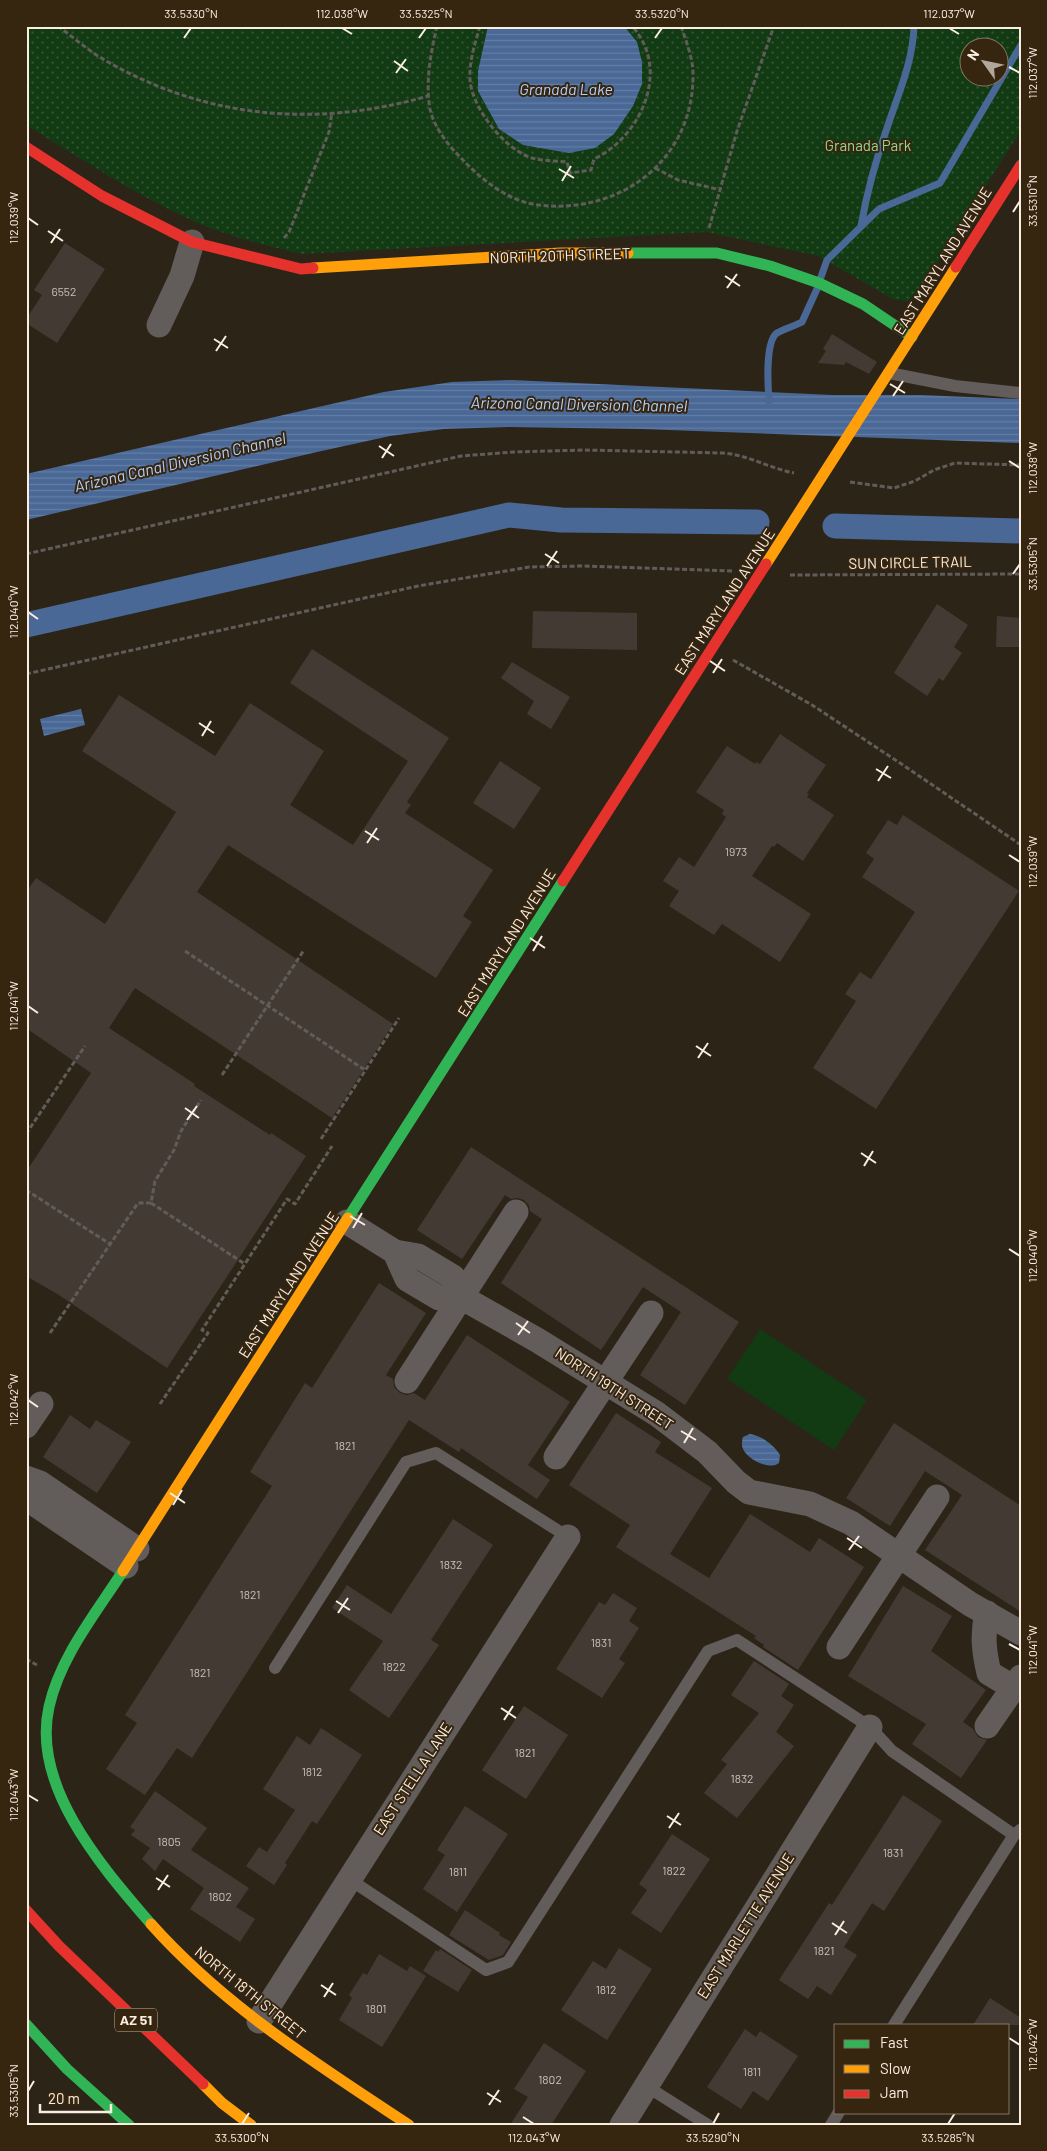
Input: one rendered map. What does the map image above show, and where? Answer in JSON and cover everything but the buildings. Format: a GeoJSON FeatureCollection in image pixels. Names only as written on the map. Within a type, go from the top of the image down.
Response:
{"type":"FeatureCollection","features":[{"type":"Feature","properties":{"kind":"main road","name":"NORTH 20TH STREET"},"geometry":{"type":"LineString","coordinates":[[26,147],[102,196],[192,242],[301,269],[560,253],[717,253],[770,266],[819,283],[863,304],[912,337]]}},
{"type":"Feature","properties":{"kind":"main road","name":"EAST MARYLAND AVENUE"},"geometry":{"type":"LineString","coordinates":[[47,1748],[46,1727],[49,1702],[68,1659],[1021,165]]}},
{"type":"Feature","properties":{"kind":"main road","name":"NORTH 18TH STREET"},"geometry":{"type":"LineString","coordinates":[[47,1748],[57,1791],[93,1852],[183,1958],[210,1983],[294,2049],[410,2125]]}},
{"type":"Feature","properties":{"kind":"main road","name":"AZ 51"},"geometry":{"type":"LineString","coordinates":[[26,1910],[73,1959],[222,2103],[251,2125]]}},
{"type":"Feature","properties":{"kind":"main road"},"geometry":{"type":"LineString","coordinates":[[26,2024],[67,2069],[129,2125]]}},
{"type":"Feature","properties":{"kind":"street"},"geometry":{"type":"LineString","coordinates":[[159,325],[182,276],[192,242]]}},
{"type":"Feature","properties":{"kind":"street"},"geometry":{"type":"LineString","coordinates":[[407,1381],[516,1212]]}},
{"type":"Feature","properties":{"kind":"street"},"geometry":{"type":"LineString","coordinates":[[347,1222],[395,1252],[418,1256],[454,1277],[460,1297]]}},
{"type":"Feature","properties":{"kind":"street","name":"NORTH 19TH STREET"},"geometry":{"type":"LineString","coordinates":[[460,1297],[537,1340],[657,1414],[707,1452],[736,1482],[749,1492],[810,1504],[851,1522],[970,1604],[1021,1633]]}},
{"type":"Feature","properties":{"kind":"street"},"geometry":{"type":"LineString","coordinates":[[556,1457],[604,1382],[651,1314]]}},
{"type":"Feature","properties":{"kind":"street"},"geometry":{"type":"LineString","coordinates":[[26,1426],[41,1404]]}},
{"type":"Feature","properties":{"kind":"street"},"geometry":{"type":"LineString","coordinates":[[30,1490],[132,1557]]}},
{"type":"Feature","properties":{"kind":"street"},"geometry":{"type":"LineString","coordinates":[[839,1647],[937,1497]]}},
{"type":"Feature","properties":{"kind":"street","name":"EAST STELLA LANE"},"geometry":{"type":"LineString","coordinates":[[259,2021],[568,1537]]}},
{"type":"Feature","properties":{"kind":"street"},"geometry":{"type":"LineString","coordinates":[[987,1613],[984,1628],[984,1650],[989,1673],[1017,1682],[987,1726]]}},
{"type":"Feature","properties":{"kind":"street","name":"EAST MARLETTE AVENUE"},"geometry":{"type":"LineString","coordinates":[[622,2125],[870,1727]]}},
{"type":"Feature","properties":{"kind":"lane"},"geometry":{"type":"LineString","coordinates":[[889,373],[955,386],[1021,393]]}},
{"type":"Feature","properties":{"kind":"lane"},"geometry":{"type":"LineString","coordinates":[[275,1668],[406,1462],[436,1453],[568,1537]]}},
{"type":"Feature","properties":{"kind":"lane"},"geometry":{"type":"LineString","coordinates":[[349,1879],[486,1970],[508,1962],[708,1652],[737,1640],[870,1727],[892,1751],[1017,1833],[895,2024]]}},
{"type":"Feature","properties":{"kind":"lane"},"geometry":{"type":"LineString","coordinates":[[646,2086],[708,2125]]}},
{"type":"Feature","properties":{"kind":"lane"},"geometry":{"type":"LineString","coordinates":[[831,2125],[838,2114]]}},
{"type":"Feature","properties":{"kind":"path"},"geometry":{"type":"LineString","coordinates":[[58,26],[106,61],[176,94],[249,112],[288,114],[391,107],[428,96]]}},
{"type":"Feature","properties":{"kind":"path"},"geometry":{"type":"LineString","coordinates":[[437,26],[431,53],[428,96],[430,111],[440,132],[455,152],[489,184],[518,200],[538,205],[574,205],[597,202],[618,194],[642,180],[678,141],[691,98],[693,73],[681,26]]}},
{"type":"Feature","properties":{"kind":"path"},"geometry":{"type":"LineString","coordinates":[[480,26],[471,56],[470,80],[473,93],[489,124],[500,138],[531,158],[567,162],[570,173],[591,170],[594,158],[620,142],[635,124],[645,103],[651,77],[649,57],[643,41],[632,26]]}},
{"type":"Feature","properties":{"kind":"path"},"geometry":{"type":"LineString","coordinates":[[709,229],[737,131],[774,26]]}},
{"type":"Feature","properties":{"kind":"path"},"geometry":{"type":"LineString","coordinates":[[284,238],[289,232],[329,132],[332,112]]}},
{"type":"Feature","properties":{"kind":"path"},"geometry":{"type":"LineString","coordinates":[[655,168],[678,180],[721,190]]}},
{"type":"Feature","properties":{"kind":"path"},"geometry":{"type":"LineString","coordinates":[[26,554],[461,456],[584,450],[741,454],[781,470],[821,479],[894,488],[955,463],[1021,465]]}},
{"type":"Feature","properties":{"kind":"path"},"geometry":{"type":"LineString","coordinates":[[26,674],[418,586],[530,567],[583,566],[728,570]]}},
{"type":"Feature","properties":{"kind":"path","name":"SUN CIRCLE TRAIL"},"geometry":{"type":"LineString","coordinates":[[799,575],[1021,574]]}},
{"type":"Feature","properties":{"kind":"path"},"geometry":{"type":"LineString","coordinates":[[713,648],[812,705],[897,760],[1021,845]]}},
{"type":"Feature","properties":{"kind":"path"},"geometry":{"type":"LineString","coordinates":[[222,1075],[304,950]]}},
{"type":"Feature","properties":{"kind":"path"},"geometry":{"type":"LineString","coordinates":[[185,951],[365,1070]]}},
{"type":"Feature","properties":{"kind":"path"},"geometry":{"type":"LineString","coordinates":[[321,1139],[400,1018]]}},
{"type":"Feature","properties":{"kind":"path"},"geometry":{"type":"LineString","coordinates":[[26,1134],[85,1046]]}},
{"type":"Feature","properties":{"kind":"path"},"geometry":{"type":"LineString","coordinates":[[151,1203],[155,1181],[174,1150],[181,1131],[201,1100]]}},
{"type":"Feature","properties":{"kind":"path"},"geometry":{"type":"LineString","coordinates":[[160,1404],[208,1333],[202,1330],[245,1264],[288,1200],[295,1204],[332,1146]]}},
{"type":"Feature","properties":{"kind":"path"},"geometry":{"type":"LineString","coordinates":[[26,1190],[110,1244]]}},
{"type":"Feature","properties":{"kind":"path"},"geometry":{"type":"LineString","coordinates":[[50,1333],[138,1203],[151,1203],[245,1264]]}},
{"type":"Feature","properties":{"kind":"green space","name":"Granada Park"},"geometry":{"type":"Polygon","coordinates":[[[26,26],[1021,26],[1021,130],[919,292],[907,301],[893,299],[818,256],[707,232],[302,254],[228,234],[185,217],[124,185],[26,125],[26,26]]]}},
{"type":"Feature","properties":{"kind":"green space"},"geometry":{"type":"Polygon","coordinates":[[[760,1329],[867,1400],[834,1450],[727,1379],[760,1329]]]}},
{"type":"Feature","properties":{"kind":"water","name":"Granada Lake"},"geometry":{"type":"Polygon","coordinates":[[[488,26],[624,26],[637,42],[642,62],[642,84],[633,106],[614,134],[595,148],[569,153],[523,145],[499,129],[478,91],[478,71],[488,26]]]}},
{"type":"Feature","properties":{"kind":"water","name":"Arizona Canal Diversion Channel"},"geometry":{"type":"Polygon","coordinates":[[[512,380],[832,395],[921,395],[1021,399],[1021,443],[641,429],[509,427],[444,429],[390,436],[26,520],[26,474],[384,392],[452,382],[512,380]]]}},
{"type":"Feature","properties":{"kind":"water"},"geometry":{"type":"Polygon","coordinates":[[[81,709],[85,725],[44,736],[40,719],[81,709]]]}},
{"type":"Feature","properties":{"kind":"water"},"geometry":{"type":"Polygon","coordinates":[[[750,1434],[767,1441],[774,1448],[780,1455],[779,1463],[775,1465],[763,1464],[747,1455],[742,1446],[742,1439],[750,1434]]]}},
{"type":"Feature","properties":{"kind":"waterway"},"geometry":{"type":"LineString","coordinates":[[861,226],[876,161],[909,63],[914,26]]}},
{"type":"Feature","properties":{"kind":"waterway"},"geometry":{"type":"LineString","coordinates":[[821,277],[827,260],[879,209],[940,183],[1021,45]]}},
{"type":"Feature","properties":{"kind":"waterway"},"geometry":{"type":"LineString","coordinates":[[769,401],[768,365],[773,338],[777,333],[802,322],[817,289]]}},
{"type":"Feature","properties":{"kind":"waterway"},"geometry":{"type":"LineString","coordinates":[[26,625],[509,515],[561,520],[757,522]]}},
{"type":"Feature","properties":{"kind":"waterway"},"geometry":{"type":"LineString","coordinates":[[835,526],[1021,531]]}},
{"type":"Feature","properties":{"kind":"traffic: fast"},"geometry":{"type":"LineString","coordinates":[[628,253],[717,253],[770,266],[819,283],[863,304],[912,337]]}},
{"type":"Feature","properties":{"kind":"traffic: fast"},"geometry":{"type":"LineString","coordinates":[[348,1218],[563,881]]}},
{"type":"Feature","properties":{"kind":"traffic: fast"},"geometry":{"type":"LineString","coordinates":[[123,1571],[80,1636],[61,1671],[49,1707],[46,1737],[51,1767],[61,1796],[75,1825],[112,1878],[151,1924]]}},
{"type":"Feature","properties":{"kind":"traffic: fast"},"geometry":{"type":"LineString","coordinates":[[26,2024],[67,2069],[129,2125]]}},
{"type":"Feature","properties":{"kind":"traffic: slow"},"geometry":{"type":"LineString","coordinates":[[313,268],[560,253],[628,253]]}},
{"type":"Feature","properties":{"kind":"traffic: slow"},"geometry":{"type":"LineString","coordinates":[[766,564],[956,267]]}},
{"type":"Feature","properties":{"kind":"traffic: slow"},"geometry":{"type":"LineString","coordinates":[[123,1571],[348,1218]]}},
{"type":"Feature","properties":{"kind":"traffic: slow"},"geometry":{"type":"LineString","coordinates":[[151,1924],[209,1982],[273,2033],[409,2125]]}},
{"type":"Feature","properties":{"kind":"traffic: slow"},"geometry":{"type":"LineString","coordinates":[[203,2084],[222,2103],[251,2125]]}},
{"type":"Feature","properties":{"kind":"traffic: jam"},"geometry":{"type":"LineString","coordinates":[[26,147],[102,196],[192,242],[301,269],[313,268]]}},
{"type":"Feature","properties":{"kind":"traffic: jam"},"geometry":{"type":"LineString","coordinates":[[956,267],[1021,165]]}},
{"type":"Feature","properties":{"kind":"traffic: jam"},"geometry":{"type":"LineString","coordinates":[[563,881],[766,564]]}},
{"type":"Feature","properties":{"kind":"traffic: jam"},"geometry":{"type":"LineString","coordinates":[[26,1910],[59,1946],[203,2084]]}}]}
